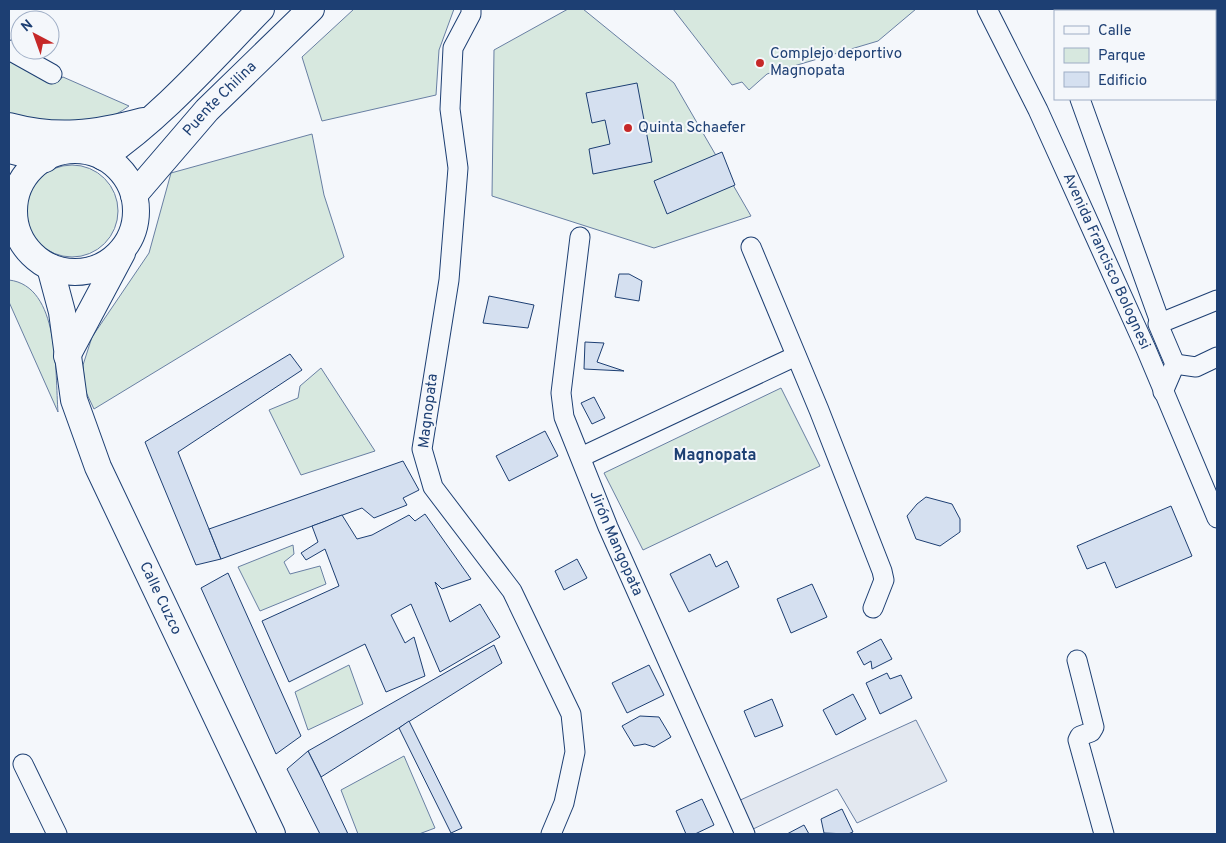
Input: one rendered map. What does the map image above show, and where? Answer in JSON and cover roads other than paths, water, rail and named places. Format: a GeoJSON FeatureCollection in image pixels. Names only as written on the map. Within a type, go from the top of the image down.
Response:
{"type":"FeatureCollection","features":[{"type":"Feature","properties":{"kind":"main road"},"geometry":{"type":"LineString","coordinates":[[103,157],[151,119],[261,9]]}},
{"type":"Feature","properties":{"kind":"main road","name":"Puente Chilina"},"geometry":{"type":"LineString","coordinates":[[134,195],[207,110],[311,9]]}},
{"type":"Feature","properties":{"kind":"main road"},"geometry":{"type":"LineString","coordinates":[[9,126],[32,132],[70,135],[109,130],[151,119]]}},
{"type":"Feature","properties":{"kind":"main road"},"geometry":{"type":"LineString","coordinates":[[9,150],[45,158]]}},
{"type":"Feature","properties":{"kind":"main road"},"geometry":{"type":"LineString","coordinates":[[43,262],[21,240],[12,211],[25,177],[45,158],[62,152],[80,150],[103,157],[126,176],[134,195],[136,220],[127,243],[67,356]]}},
{"type":"Feature","properties":{"kind":"main road"},"geometry":{"type":"LineString","coordinates":[[9,257],[43,262],[65,271],[81,272],[96,268],[119,253],[127,243]]}},
{"type":"Feature","properties":{"kind":"main road","name":"Calle Cuzco"},"geometry":{"type":"LineString","coordinates":[[43,262],[62,312],[74,400],[98,467],[272,834]]}},
{"type":"Feature","properties":{"kind":"street","name":"Magnopata"},"geometry":{"type":"LineString","coordinates":[[471,9],[471,14],[453,48],[450,109],[458,168],[449,280],[422,449],[433,486],[512,591],[571,714],[575,752],[564,803],[551,834]]}},
{"type":"Feature","properties":{"kind":"street","name":"Avenida Francisco Bolognesi"},"geometry":{"type":"LineString","coordinates":[[987,9],[1038,110],[1217,518]]}},
{"type":"Feature","properties":{"kind":"street"},"geometry":{"type":"LineString","coordinates":[[9,50],[52,74]]}},
{"type":"Feature","properties":{"kind":"street"},"geometry":{"type":"LineString","coordinates":[[1080,100],[1175,364],[1163,392]]}},
{"type":"Feature","properties":{"kind":"street","name":"Jirón Mangopata"},"geometry":{"type":"LineString","coordinates":[[580,237],[561,393],[564,417],[608,527],[745,834]]}},
{"type":"Feature","properties":{"kind":"street"},"geometry":{"type":"LineString","coordinates":[[751,247],[882,571],[884,580],[873,608]]}},
{"type":"Feature","properties":{"kind":"street"},"geometry":{"type":"LineString","coordinates":[[1159,323],[1217,300]]}},
{"type":"Feature","properties":{"kind":"street"},"geometry":{"type":"LineString","coordinates":[[581,457],[796,356]]}},
{"type":"Feature","properties":{"kind":"street"},"geometry":{"type":"LineString","coordinates":[[1175,364],[1196,367],[1217,357]]}},
{"type":"Feature","properties":{"kind":"street"},"geometry":{"type":"LineString","coordinates":[[1077,660],[1094,727],[1091,732],[1080,736],[1078,740],[1104,834]]}},
{"type":"Feature","properties":{"kind":"street"},"geometry":{"type":"LineString","coordinates":[[23,764],[57,834]]}},
{"type":"Feature","properties":{"kind":"place","name":"Complejo deportivo Magnopata"},"geometry":{"type":"Point","coordinates":[760,63]}},
{"type":"Feature","properties":{"kind":"place","name":"Quinta Schaefer"},"geometry":{"type":"Point","coordinates":[628,128]}},
{"type":"Feature","properties":{"kind":"district","name":"Magnopata"},"geometry":{"type":"Point","coordinates":[715,456]}}]}
